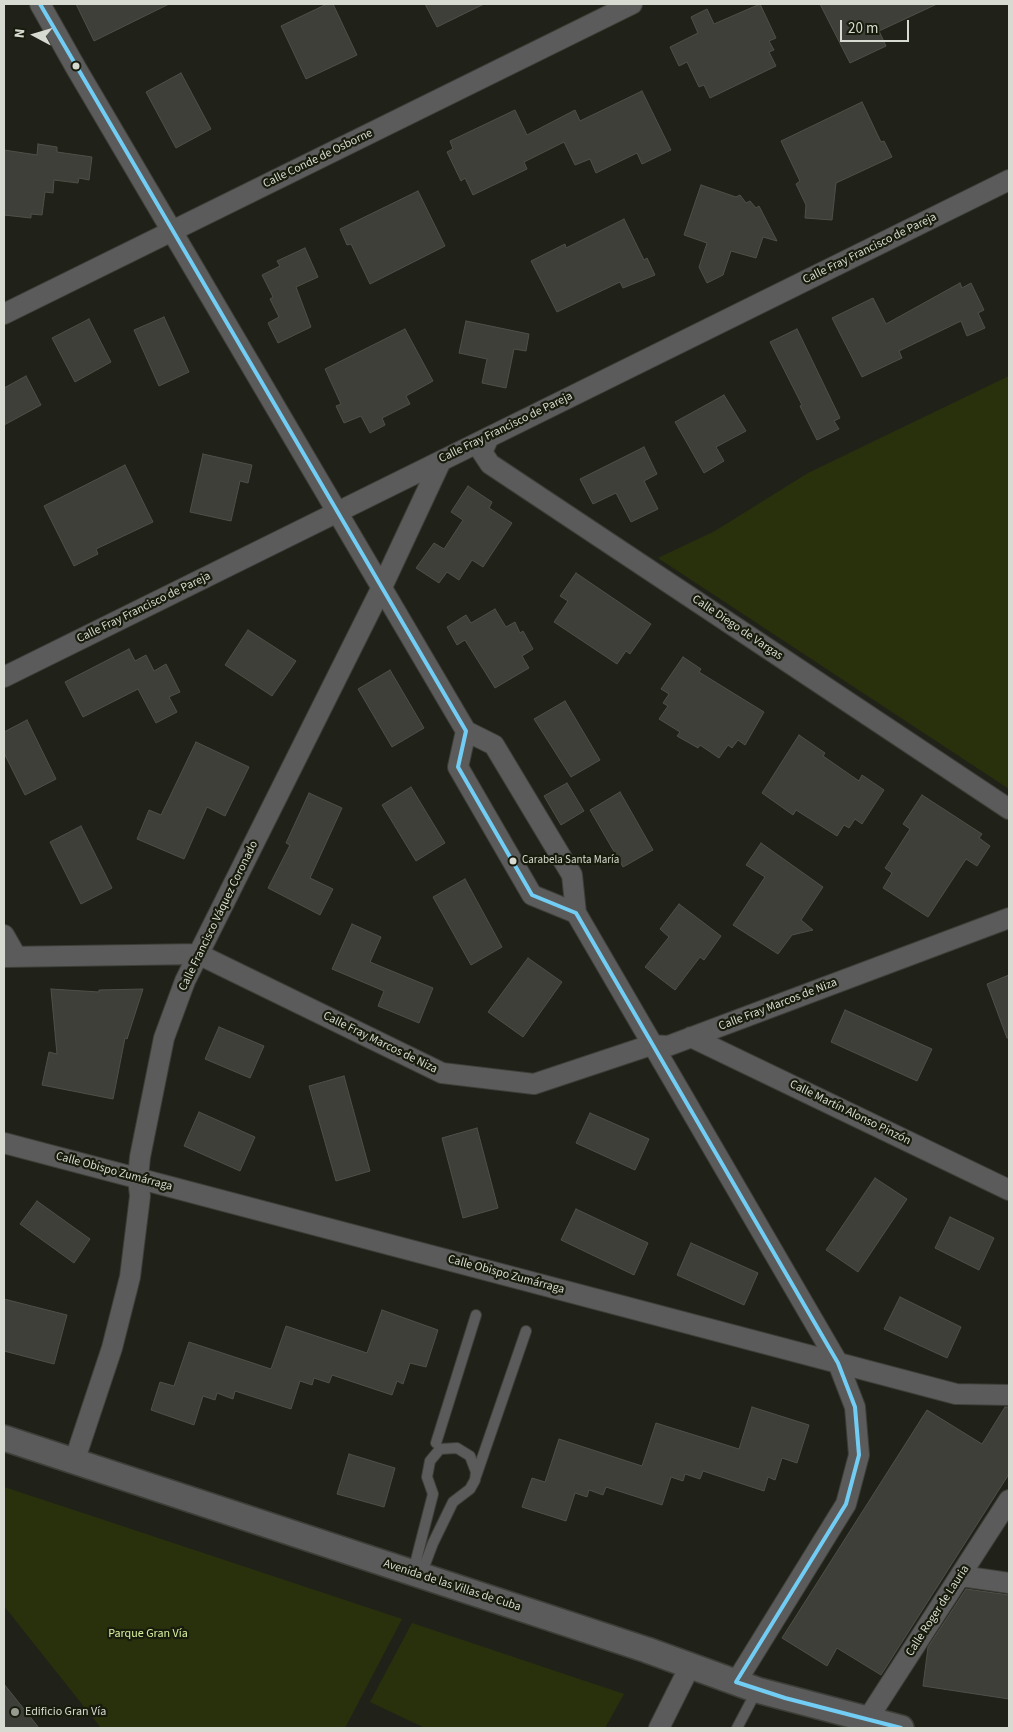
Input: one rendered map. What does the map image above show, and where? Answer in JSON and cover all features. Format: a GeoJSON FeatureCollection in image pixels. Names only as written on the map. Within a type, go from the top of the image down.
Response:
{"type":"FeatureCollection","features":[{"type":"Feature","properties":{"kind":"street"},"geometry":{"type":"LineString","coordinates":[[40,4],[466,731],[494,745],[572,875],[576,913],[651,1045],[838,1363],[856,1408],[858,1455],[846,1504],[746,1686]]}},
{"type":"Feature","properties":{"kind":"street","name":"Calle Conde de Osborne"},"geometry":{"type":"LineString","coordinates":[[4,314],[632,4]]}},
{"type":"Feature","properties":{"kind":"street","name":"Calle Fray Francisco de Pareja"},"geometry":{"type":"LineString","coordinates":[[4,677],[1009,180]]}},
{"type":"Feature","properties":{"kind":"street","name":"Calle Diego de Vargas"},"geometry":{"type":"LineString","coordinates":[[489,437],[482,452],[490,464],[1009,809]]}},
{"type":"Feature","properties":{"kind":"street","name":"Calle Francisco Váquez Coronado"},"geometry":{"type":"LineString","coordinates":[[75,1459],[112,1348],[130,1277],[140,1196],[138,1178],[164,1038],[185,981],[382,587],[441,461]]}},
{"type":"Feature","properties":{"kind":"street"},"geometry":{"type":"LineString","coordinates":[[466,731],[458,767],[532,895],[576,913]]}},
{"type":"Feature","properties":{"kind":"street","name":"Calle Fray Marcos de Niza"},"geometry":{"type":"LineString","coordinates":[[10,956],[198,954],[442,1073],[534,1084],[651,1045],[668,1046],[1009,918]]}},
{"type":"Feature","properties":{"kind":"street"},"geometry":{"type":"LineString","coordinates":[[4,935],[10,956]]}},
{"type":"Feature","properties":{"kind":"street","name":"Calle Martín Alonso Pinzón"},"geometry":{"type":"LineString","coordinates":[[692,1037],[1009,1190]]}},
{"type":"Feature","properties":{"kind":"street","name":"Calle Obispo Zumárraga"},"geometry":{"type":"LineString","coordinates":[[4,1143],[956,1394],[1009,1395]]}},
{"type":"Feature","properties":{"kind":"street","name":"Avenida de las Villas de Cuba"},"geometry":{"type":"LineString","coordinates":[[4,1438],[75,1459],[746,1686],[901,1728]]}},
{"type":"Feature","properties":{"kind":"street","name":"Calle Roger de Lauria"},"geometry":{"type":"LineString","coordinates":[[867,1720],[1009,1500]]}},
{"type":"Feature","properties":{"kind":"street"},"geometry":{"type":"LineString","coordinates":[[986,1538],[1009,1532]]}},
{"type":"Feature","properties":{"kind":"street"},"geometry":{"type":"LineString","coordinates":[[961,1576],[1009,1583]]}},
{"type":"Feature","properties":{"kind":"street"},"geometry":{"type":"LineString","coordinates":[[659,1728],[690,1666]]}},
{"type":"Feature","properties":{"kind":"lane"},"geometry":{"type":"LineString","coordinates":[[436,1443],[476,1315]]}},
{"type":"Feature","properties":{"kind":"lane"},"geometry":{"type":"LineString","coordinates":[[417,1575],[452,1502],[470,1489],[475,1480],[526,1331]]}},
{"type":"Feature","properties":{"kind":"lane"},"geometry":{"type":"LineString","coordinates":[[417,1575],[433,1494],[427,1477],[430,1461],[440,1449],[457,1448],[470,1456],[476,1472],[475,1480]]}},
{"type":"Feature","properties":{"kind":"lane"},"geometry":{"type":"LineString","coordinates":[[737,1728],[746,1686]]}},
{"type":"Feature","properties":{"kind":"green space"},"geometry":{"type":"Polygon","coordinates":[[[1009,376],[1009,789],[658,558],[715,531],[808,473],[1009,376]]]}},
{"type":"Feature","properties":{"kind":"green space","name":"Parque Gran Vía"},"geometry":{"type":"Polygon","coordinates":[[[4,1487],[402,1619],[345,1728],[101,1728],[4,1606],[4,1487]]]}},
{"type":"Feature","properties":{"kind":"green space"},"geometry":{"type":"Polygon","coordinates":[[[412,1623],[624,1694],[605,1728],[425,1728],[370,1702],[412,1623]]]}},
{"type":"Feature","properties":{"kind":"building"},"geometry":{"type":"Polygon","coordinates":[[[76,4],[169,4],[94,41],[76,4]]]}},
{"type":"Feature","properties":{"kind":"building"},"geometry":{"type":"Polygon","coordinates":[[[327,4],[333,4],[357,55],[306,79],[281,26],[327,4]]]}},
{"type":"Feature","properties":{"kind":"building"},"geometry":{"type":"Polygon","coordinates":[[[425,4],[484,4],[437,27],[425,4]]]}},
{"type":"Feature","properties":{"kind":"building"},"geometry":{"type":"Polygon","coordinates":[[[760,4],[776,38],[769,41],[774,50],[769,52],[776,66],[710,98],[704,85],[699,87],[687,62],[679,66],[670,47],[698,33],[691,17],[707,9],[714,24],[760,4]]]}},
{"type":"Feature","properties":{"kind":"building"},"geometry":{"type":"Polygon","coordinates":[[[820,4],[937,4],[879,31],[886,46],[850,63],[820,4]]]}},
{"type":"Feature","properties":{"kind":"building"},"geometry":{"type":"Polygon","coordinates":[[[181,73],[211,129],[176,148],[146,92],[181,73]]]}},
{"type":"Feature","properties":{"kind":"building"},"geometry":{"type":"Polygon","coordinates":[[[642,91],[671,150],[642,164],[637,153],[596,173],[590,159],[575,165],[564,142],[524,162],[527,169],[473,195],[465,178],[461,181],[447,152],[453,149],[450,141],[515,110],[527,135],[575,110],[580,121],[642,91]]]}},
{"type":"Feature","properties":{"kind":"building"},"geometry":{"type":"Polygon","coordinates":[[[862,102],[881,142],[884,141],[892,157],[836,183],[832,220],[805,218],[806,205],[796,184],[800,181],[781,141],[862,102]]]}},
{"type":"Feature","properties":{"kind":"building"},"geometry":{"type":"Polygon","coordinates":[[[38,144],[57,147],[57,152],[92,157],[89,180],[79,178],[78,183],[54,180],[53,193],[45,192],[42,215],[31,214],[31,218],[4,215],[4,150],[37,155],[38,144]]]}},
{"type":"Feature","properties":{"kind":"building"},"geometry":{"type":"Polygon","coordinates":[[[701,185],[736,197],[740,195],[746,203],[750,201],[756,208],[759,206],[777,241],[763,237],[756,258],[731,251],[723,275],[707,283],[699,267],[707,243],[684,235],[701,185]]]}},
{"type":"Feature","properties":{"kind":"building"},"geometry":{"type":"Polygon","coordinates":[[[418,191],[445,246],[370,284],[351,244],[347,245],[340,229],[418,191]]]}},
{"type":"Feature","properties":{"kind":"building"},"geometry":{"type":"Polygon","coordinates":[[[624,219],[644,260],[647,258],[655,275],[623,288],[620,282],[557,312],[531,261],[565,244],[566,248],[624,219]]]}},
{"type":"Feature","properties":{"kind":"building"},"geometry":{"type":"Polygon","coordinates":[[[305,248],[318,277],[296,287],[311,327],[278,343],[268,323],[279,317],[270,299],[273,297],[262,275],[280,266],[277,261],[305,248]]]}},
{"type":"Feature","properties":{"kind":"building"},"geometry":{"type":"Polygon","coordinates":[[[960,283],[962,288],[971,283],[984,310],[978,313],[985,328],[967,336],[961,321],[899,351],[902,358],[862,377],[832,318],[873,298],[886,324],[960,283]]]}},
{"type":"Feature","properties":{"kind":"building"},"geometry":{"type":"Polygon","coordinates":[[[164,317],[189,372],[159,386],[134,330],[164,317]]]}},
{"type":"Feature","properties":{"kind":"building"},"geometry":{"type":"Polygon","coordinates":[[[89,319],[111,362],[75,382],[52,338],[89,319]]]}},
{"type":"Feature","properties":{"kind":"building"},"geometry":{"type":"Polygon","coordinates":[[[466,321],[529,334],[526,351],[514,349],[506,388],[482,383],[487,359],[459,353],[466,321]]]}},
{"type":"Feature","properties":{"kind":"building"},"geometry":{"type":"Polygon","coordinates":[[[405,329],[433,381],[406,396],[410,404],[382,418],[385,425],[370,433],[361,416],[344,423],[336,406],[341,404],[325,369],[405,329]]]}},
{"type":"Feature","properties":{"kind":"building"},"geometry":{"type":"Polygon","coordinates":[[[797,329],[840,418],[834,421],[839,429],[817,440],[800,406],[802,405],[770,342],[797,329]]]}},
{"type":"Feature","properties":{"kind":"building"},"geometry":{"type":"Polygon","coordinates":[[[26,376],[41,405],[4,425],[4,388],[26,376]]]}},
{"type":"Feature","properties":{"kind":"building"},"geometry":{"type":"Polygon","coordinates":[[[724,395],[746,431],[716,447],[724,461],[704,473],[675,422],[724,395]]]}},
{"type":"Feature","properties":{"kind":"building"},"geometry":{"type":"Polygon","coordinates":[[[644,447],[657,474],[644,481],[658,509],[631,522],[616,493],[593,504],[580,479],[644,447]]]}},
{"type":"Feature","properties":{"kind":"building"},"geometry":{"type":"Polygon","coordinates":[[[203,454],[252,465],[248,483],[240,481],[231,521],[190,512],[203,454]]]}},
{"type":"Feature","properties":{"kind":"building"},"geometry":{"type":"Polygon","coordinates":[[[125,465],[153,522],[96,549],[98,554],[74,566],[44,506],[125,465]]]}},
{"type":"Feature","properties":{"kind":"building"},"geometry":{"type":"Polygon","coordinates":[[[468,486],[492,502],[489,508],[512,523],[483,567],[472,560],[459,580],[447,572],[439,583],[416,568],[434,543],[444,549],[463,520],[451,512],[468,486]]]}},
{"type":"Feature","properties":{"kind":"building"},"geometry":{"type":"Polygon","coordinates":[[[576,573],[651,624],[630,654],[626,651],[617,664],[554,622],[568,601],[560,596],[576,573]]]}},
{"type":"Feature","properties":{"kind":"building"},"geometry":{"type":"Polygon","coordinates":[[[495,609],[506,627],[515,622],[520,633],[523,631],[533,649],[522,656],[529,668],[495,688],[465,640],[457,645],[447,627],[466,615],[471,623],[495,609]]]}},
{"type":"Feature","properties":{"kind":"building"},"geometry":{"type":"Polygon","coordinates":[[[248,630],[296,661],[272,696],[225,665],[248,630]]]}},
{"type":"Feature","properties":{"kind":"building"},"geometry":{"type":"Polygon","coordinates":[[[129,649],[135,661],[146,655],[154,671],[166,664],[180,692],[169,697],[177,712],[156,723],[138,689],[83,717],[65,682],[129,649]]]}},
{"type":"Feature","properties":{"kind":"building"},"geometry":{"type":"Polygon","coordinates":[[[683,657],[701,669],[699,672],[764,712],[745,745],[738,740],[732,748],[728,745],[719,758],[700,745],[698,748],[677,736],[680,732],[659,719],[668,706],[663,703],[669,694],[661,689],[683,657]]]}},
{"type":"Feature","properties":{"kind":"building"},"geometry":{"type":"Polygon","coordinates":[[[390,670],[424,728],[392,747],[358,689],[390,670]]]}},
{"type":"Feature","properties":{"kind":"building"},"geometry":{"type":"Polygon","coordinates":[[[565,701],[600,760],[571,777],[534,719],[565,701]]]}},
{"type":"Feature","properties":{"kind":"building"},"geometry":{"type":"Polygon","coordinates":[[[27,720],[56,779],[25,795],[4,753],[4,732],[27,720]]]}},
{"type":"Feature","properties":{"kind":"building"},"geometry":{"type":"Polygon","coordinates":[[[799,735],[825,753],[823,756],[859,781],[862,775],[884,790],[862,824],[855,819],[849,828],[844,825],[837,836],[796,810],[793,815],[762,793],[799,735]]]}},
{"type":"Feature","properties":{"kind":"building"},"geometry":{"type":"Polygon","coordinates":[[[196,742],[249,767],[225,816],[207,807],[184,859],[137,839],[149,810],[161,815],[196,742]]]}},
{"type":"Feature","properties":{"kind":"building"},"geometry":{"type":"Polygon","coordinates":[[[567,783],[584,811],[561,825],[544,796],[567,783]]]}},
{"type":"Feature","properties":{"kind":"building"},"geometry":{"type":"Polygon","coordinates":[[[411,787],[445,843],[416,861],[382,805],[411,787]]]}},
{"type":"Feature","properties":{"kind":"building"},"geometry":{"type":"Polygon","coordinates":[[[620,792],[653,850],[623,867],[590,810],[620,792]]]}},
{"type":"Feature","properties":{"kind":"building"},"geometry":{"type":"Polygon","coordinates":[[[309,793],[342,808],[310,878],[333,889],[320,915],[268,888],[290,845],[286,843],[309,793]]]}},
{"type":"Feature","properties":{"kind":"building"},"geometry":{"type":"Polygon","coordinates":[[[922,795],[982,834],[979,838],[990,846],[977,866],[966,859],[928,917],[883,888],[892,873],[885,868],[910,829],[903,824],[922,795]]]}},
{"type":"Feature","properties":{"kind":"building"},"geometry":{"type":"Polygon","coordinates":[[[81,826],[112,888],[81,904],[50,842],[81,826]]]}},
{"type":"Feature","properties":{"kind":"building"},"geometry":{"type":"Polygon","coordinates":[[[761,843],[823,887],[801,920],[813,930],[792,935],[778,954],[733,925],[765,877],[746,865],[761,843]]]}},
{"type":"Feature","properties":{"kind":"building"},"geometry":{"type":"Polygon","coordinates":[[[465,879],[502,947],[471,965],[433,897],[465,879]]]}},
{"type":"Feature","properties":{"kind":"building"},"geometry":{"type":"Polygon","coordinates":[[[679,904],[721,936],[704,960],[700,957],[675,990],[645,967],[669,937],[660,929],[679,904]]]}},
{"type":"Feature","properties":{"kind":"building"},"geometry":{"type":"Polygon","coordinates":[[[352,924],[381,937],[370,962],[433,988],[419,1023],[378,1006],[384,991],[332,969],[352,924]]]}},
{"type":"Feature","properties":{"kind":"building"},"geometry":{"type":"Polygon","coordinates":[[[528,958],[562,982],[523,1037],[488,1012],[528,958]]]}},
{"type":"Feature","properties":{"kind":"building"},"geometry":{"type":"Polygon","coordinates":[[[1009,975],[1009,1038],[1007,1038],[987,984],[1009,975]]]}},
{"type":"Feature","properties":{"kind":"building"},"geometry":{"type":"Polygon","coordinates":[[[51,989],[99,992],[99,990],[143,989],[127,1039],[125,1038],[113,1099],[42,1085],[49,1052],[57,1054],[51,989]]]}},
{"type":"Feature","properties":{"kind":"building"},"geometry":{"type":"Polygon","coordinates":[[[845,1010],[932,1049],[917,1081],[831,1042],[845,1010]]]}},
{"type":"Feature","properties":{"kind":"building"},"geometry":{"type":"Polygon","coordinates":[[[219,1027],[264,1046],[250,1078],[205,1059],[219,1027]]]}},
{"type":"Feature","properties":{"kind":"building"},"geometry":{"type":"Polygon","coordinates":[[[344,1076],[370,1171],[336,1181],[309,1086],[344,1076]]]}},
{"type":"Feature","properties":{"kind":"building"},"geometry":{"type":"Polygon","coordinates":[[[199,1112],[255,1137],[240,1171],[184,1146],[199,1112]]]}},
{"type":"Feature","properties":{"kind":"building"},"geometry":{"type":"Polygon","coordinates":[[[590,1113],[649,1139],[635,1170],[576,1143],[590,1113]]]}},
{"type":"Feature","properties":{"kind":"building"},"geometry":{"type":"Polygon","coordinates":[[[477,1128],[498,1208],[463,1218],[442,1138],[477,1128]]]}},
{"type":"Feature","properties":{"kind":"building"},"geometry":{"type":"Polygon","coordinates":[[[875,1178],[907,1199],[858,1272],[826,1250],[875,1178]]]}},
{"type":"Feature","properties":{"kind":"building"},"geometry":{"type":"Polygon","coordinates":[[[37,1201],[90,1239],[74,1263],[20,1224],[37,1201]]]}},
{"type":"Feature","properties":{"kind":"building"},"geometry":{"type":"Polygon","coordinates":[[[576,1209],[648,1243],[634,1275],[561,1240],[576,1209]]]}},
{"type":"Feature","properties":{"kind":"building"},"geometry":{"type":"Polygon","coordinates":[[[950,1217],[994,1238],[979,1270],[935,1248],[950,1217]]]}},
{"type":"Feature","properties":{"kind":"building"},"geometry":{"type":"Polygon","coordinates":[[[691,1243],[758,1273],[744,1305],[677,1275],[691,1243]]]}},
{"type":"Feature","properties":{"kind":"building"},"geometry":{"type":"Polygon","coordinates":[[[900,1297],[961,1327],[947,1358],[884,1329],[900,1297]]]}},
{"type":"Feature","properties":{"kind":"building"},"geometry":{"type":"Polygon","coordinates":[[[4,1299],[67,1315],[54,1364],[4,1351],[4,1299]]]}},
{"type":"Feature","properties":{"kind":"building"},"geometry":{"type":"Polygon","coordinates":[[[382,1310],[438,1330],[426,1367],[410,1363],[403,1384],[397,1381],[392,1395],[332,1375],[329,1383],[314,1378],[312,1385],[300,1381],[291,1409],[235,1391],[233,1399],[217,1393],[215,1400],[203,1396],[194,1425],[151,1410],[160,1382],[174,1386],[189,1342],[271,1369],[286,1326],[367,1353],[382,1310]]]}},
{"type":"Feature","properties":{"kind":"building"},"geometry":{"type":"Polygon","coordinates":[[[752,1407],[809,1425],[797,1463],[782,1458],[775,1480],[768,1477],[764,1491],[703,1471],[700,1479],[685,1474],[683,1481],[671,1477],[662,1505],[606,1487],[603,1495],[589,1490],[587,1497],[575,1493],[566,1521],[522,1507],[532,1478],[545,1482],[559,1439],[642,1466],[656,1423],[739,1449],[752,1407]]]}},
{"type":"Feature","properties":{"kind":"building"},"geometry":{"type":"Polygon","coordinates":[[[1005,1407],[1009,1407],[1009,1474],[881,1675],[837,1648],[827,1666],[782,1638],[927,1410],[982,1444],[1005,1407]]]}},
{"type":"Feature","properties":{"kind":"building"},"geometry":{"type":"Polygon","coordinates":[[[349,1454],[395,1468],[384,1507],[337,1494],[349,1454]]]}},
{"type":"Feature","properties":{"kind":"building"},"geometry":{"type":"Polygon","coordinates":[[[966,1589],[1009,1595],[1009,1699],[923,1686],[928,1647],[966,1589]]]}},
{"type":"Feature","properties":{"kind":"building","name":"Edificio Gran Vía"},"geometry":{"type":"Polygon","coordinates":[[[4,1684],[39,1728],[4,1728],[4,1684]]]}},
{"type":"Feature","properties":{"kind":"transit line"},"geometry":{"type":"LineString","coordinates":[[40,4],[466,731],[458,767],[532,895],[576,913],[838,1363],[855,1407],[859,1455],[846,1504],[736,1682],[785,1698],[901,1728]]}},
{"type":"Feature","properties":{"kind":"place","name":"Carabela Santa María"},"geometry":{"type":"Point","coordinates":[513,861]}},
{"type":"Feature","properties":{"kind":"place","name":"Edificio Gran Vía"},"geometry":{"type":"Point","coordinates":[15,1712]}}]}
